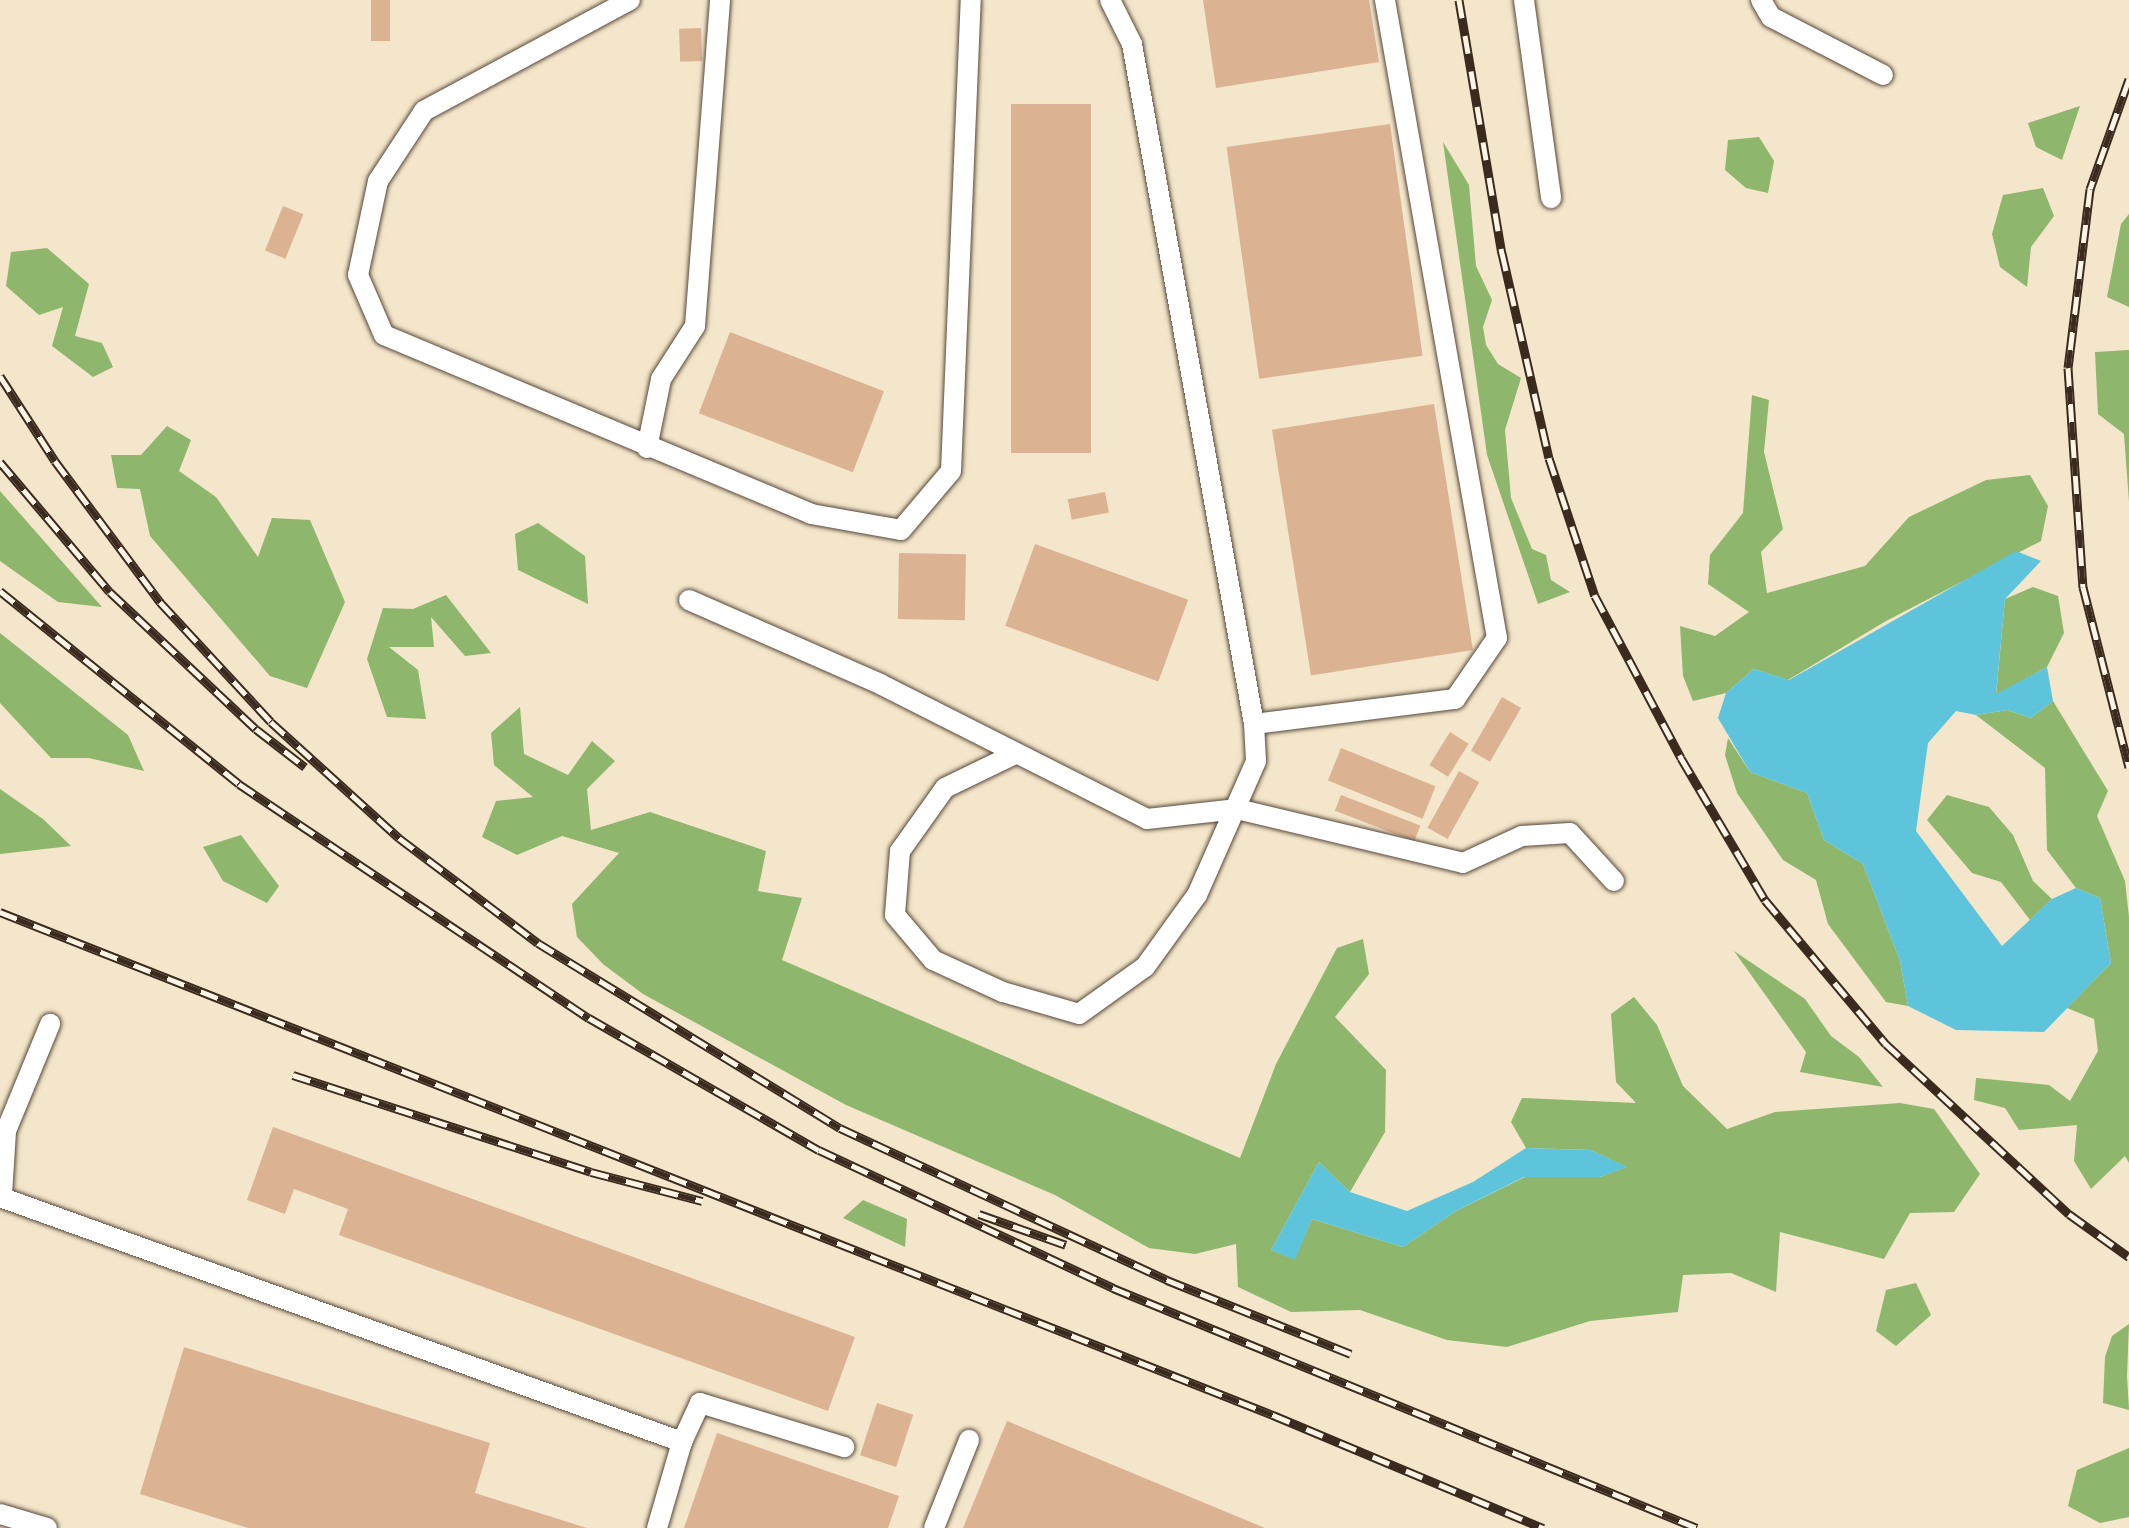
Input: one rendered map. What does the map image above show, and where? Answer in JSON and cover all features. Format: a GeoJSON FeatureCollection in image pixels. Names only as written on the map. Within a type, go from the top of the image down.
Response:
{"type":"FeatureCollection","features":[{"type":"Feature","properties":{"kind":"lane"},"geometry":{"type":"LineString","coordinates":[[630,0],[424,111],[378,181],[358,275],[384,335],[647,448],[811,514],[901,530],[951,471],[971,0]]}},
{"type":"Feature","properties":{"kind":"lane"},"geometry":{"type":"LineString","coordinates":[[647,448],[661,379],[695,326],[720,0]]}},
{"type":"Feature","properties":{"kind":"lane"},"geometry":{"type":"LineString","coordinates":[[1015,754],[945,788],[900,851],[895,915],[933,960],[1003,992],[1079,1014],[1145,967],[1197,895],[1256,761],[1254,724],[1132,44],[1110,0]]}},
{"type":"Feature","properties":{"kind":"lane"},"geometry":{"type":"LineString","coordinates":[[1254,724],[1455,699],[1497,638],[1385,0]]}},
{"type":"Feature","properties":{"kind":"lane"},"geometry":{"type":"LineString","coordinates":[[1524,0],[1551,198]]}},
{"type":"Feature","properties":{"kind":"lane"},"geometry":{"type":"LineString","coordinates":[[1761,0],[1771,17],[1883,75]]}},
{"type":"Feature","properties":{"kind":"lane"},"geometry":{"type":"LineString","coordinates":[[689,600],[880,684],[1147,819],[1237,809],[1463,863],[1522,836],[1570,833],[1614,881]]}},
{"type":"Feature","properties":{"kind":"lane"},"geometry":{"type":"LineString","coordinates":[[50,1024],[6,1131],[1,1196],[682,1442]]}},
{"type":"Feature","properties":{"kind":"lane"},"geometry":{"type":"LineString","coordinates":[[657,1528],[682,1442],[700,1403],[844,1447]]}},
{"type":"Feature","properties":{"kind":"lane"},"geometry":{"type":"LineString","coordinates":[[934,1528],[969,1440]]}},
{"type":"Feature","properties":{"kind":"lane"},"geometry":{"type":"LineString","coordinates":[[3,1517],[47,1528]]}},
{"type":"Feature","properties":{"kind":"green space"},"geometry":{"type":"Polygon","coordinates":[[[2080,106],[2062,160],[2036,147],[2028,123],[2080,106]]]}},
{"type":"Feature","properties":{"kind":"green space"},"geometry":{"type":"Polygon","coordinates":[[[1759,137],[1774,161],[1768,193],[1746,188],[1725,170],[1728,140],[1759,137]]]}},
{"type":"Feature","properties":{"kind":"green space"},"geometry":{"type":"Polygon","coordinates":[[[1443,142],[1469,185],[1476,266],[1492,300],[1483,327],[1486,345],[1498,364],[1521,378],[1505,430],[1511,498],[1532,549],[1546,555],[1551,580],[1570,592],[1538,604],[1487,455],[1443,142]]]}},
{"type":"Feature","properties":{"kind":"green space"},"geometry":{"type":"Polygon","coordinates":[[[2043,188],[2054,216],[2031,247],[2027,287],[2000,267],[1992,234],[2003,195],[2043,188]]]}},
{"type":"Feature","properties":{"kind":"green space"},"geometry":{"type":"Polygon","coordinates":[[[2129,214],[2129,307],[2107,297],[2121,224],[2129,214]]]}},
{"type":"Feature","properties":{"kind":"green space"},"geometry":{"type":"Polygon","coordinates":[[[47,248],[89,284],[75,336],[102,343],[113,367],[93,377],[52,346],[63,307],[39,315],[6,286],[11,252],[47,248]]]}},
{"type":"Feature","properties":{"kind":"green space"},"geometry":{"type":"Polygon","coordinates":[[[2129,350],[2129,502],[2124,434],[2098,414],[2095,352],[2129,350]]]}},
{"type":"Feature","properties":{"kind":"green space"},"geometry":{"type":"Polygon","coordinates":[[[1752,395],[1769,400],[1764,452],[1783,529],[1761,552],[1767,593],[1865,566],[1909,517],[1986,480],[2030,475],[2048,506],[2041,541],[1886,621],[1788,680],[1754,669],[1726,693],[1693,701],[1683,676],[1680,626],[1715,636],[1749,612],[1708,584],[1710,555],[1743,513],[1752,395]]]}},
{"type":"Feature","properties":{"kind":"green space"},"geometry":{"type":"Polygon","coordinates":[[[167,426],[191,440],[179,471],[216,497],[258,557],[272,518],[310,520],[345,602],[307,688],[270,676],[150,536],[140,489],[117,488],[111,455],[141,455],[167,426]]]}},
{"type":"Feature","properties":{"kind":"green space"},"geometry":{"type":"Polygon","coordinates":[[[0,491],[102,607],[58,602],[0,561],[0,491]]]}},
{"type":"Feature","properties":{"kind":"green space"},"geometry":{"type":"Polygon","coordinates":[[[538,523],[585,556],[588,604],[518,570],[515,534],[538,523]]]}},
{"type":"Feature","properties":{"kind":"green space"},"geometry":{"type":"Polygon","coordinates":[[[2033,587],[2058,596],[2064,633],[2047,667],[1996,695],[2005,599],[2033,587]]]}},
{"type":"Feature","properties":{"kind":"green space"},"geometry":{"type":"Polygon","coordinates":[[[446,595],[491,653],[465,656],[431,617],[434,647],[389,647],[418,670],[426,719],[387,717],[367,659],[383,608],[413,609],[446,595]]]}},
{"type":"Feature","properties":{"kind":"green space"},"geometry":{"type":"Polygon","coordinates":[[[0,633],[128,735],[144,771],[89,758],[51,758],[0,703],[0,633]]]}},
{"type":"Feature","properties":{"kind":"green space"},"geometry":{"type":"Polygon","coordinates":[[[2053,701],[2108,791],[2097,816],[2125,881],[2129,917],[2129,1163],[2125,1156],[2091,1189],[2074,1161],[2077,1125],[2019,1130],[2005,1108],[1974,1100],[1976,1078],[2049,1085],[2070,1101],[2098,1051],[2094,1019],[2067,1008],[2111,963],[2100,898],[2076,888],[2047,850],[2045,768],[1976,715],[2007,710],[2031,718],[2053,701]]]}},
{"type":"Feature","properties":{"kind":"green space"},"geometry":{"type":"Polygon","coordinates":[[[520,707],[524,754],[568,775],[592,741],[615,761],[587,789],[591,830],[650,812],[766,851],[758,891],[802,898],[782,960],[1240,1158],[1276,1064],[1337,948],[1363,939],[1369,974],[1335,1017],[1386,1070],[1385,1132],[1350,1192],[1319,1162],[1271,1250],[1294,1259],[1312,1219],[1403,1247],[1456,1211],[1525,1177],[1600,1177],[1626,1167],[1591,1150],[1526,1148],[1511,1122],[1522,1098],[1636,1103],[1616,1082],[1611,1014],[1634,997],[1657,1025],[1683,1086],[1727,1129],[1775,1112],[1900,1103],[1934,1109],[1980,1174],[1954,1212],[1910,1213],[1884,1259],[1780,1232],[1776,1292],[1731,1273],[1683,1275],[1678,1312],[1590,1321],[1507,1347],[1447,1340],[1360,1310],[1291,1312],[1238,1287],[1236,1244],[1195,1254],[1149,1248],[1055,1195],[846,1105],[643,994],[603,964],[577,937],[572,904],[619,853],[562,836],[517,855],[482,837],[496,801],[533,797],[494,765],[491,733],[520,707]]]}},
{"type":"Feature","properties":{"kind":"green space"},"geometry":{"type":"Polygon","coordinates":[[[1728,738],[1750,772],[1807,793],[1824,840],[1863,864],[1900,961],[1908,1006],[1886,1002],[1828,924],[1816,880],[1783,860],[1737,793],[1725,755],[1728,738]]]}},
{"type":"Feature","properties":{"kind":"green space"},"geometry":{"type":"Polygon","coordinates":[[[0,789],[43,819],[71,846],[0,854],[0,789]]]}},
{"type":"Feature","properties":{"kind":"green space"},"geometry":{"type":"Polygon","coordinates":[[[1947,795],[1989,807],[2013,835],[2033,881],[2052,899],[2030,920],[2001,882],[1972,873],[1927,820],[1947,795]]]}},
{"type":"Feature","properties":{"kind":"green space"},"geometry":{"type":"Polygon","coordinates":[[[241,835],[279,886],[267,903],[223,881],[203,847],[241,835]]]}},
{"type":"Feature","properties":{"kind":"green space"},"geometry":{"type":"Polygon","coordinates":[[[1734,951],[1805,999],[1831,1036],[1859,1057],[1883,1087],[1800,1072],[1806,1052],[1734,951]]]}},
{"type":"Feature","properties":{"kind":"green space"},"geometry":{"type":"Polygon","coordinates":[[[863,1200],[907,1219],[905,1247],[843,1218],[863,1200]]]}},
{"type":"Feature","properties":{"kind":"green space"},"geometry":{"type":"Polygon","coordinates":[[[1916,1283],[1931,1315],[1896,1346],[1876,1331],[1886,1290],[1916,1283]]]}},
{"type":"Feature","properties":{"kind":"green space"},"geometry":{"type":"Polygon","coordinates":[[[2129,1324],[2129,1410],[2103,1403],[2105,1357],[2112,1336],[2129,1324]]]}},
{"type":"Feature","properties":{"kind":"green space"},"geometry":{"type":"Polygon","coordinates":[[[2129,1448],[2129,1517],[2100,1523],[2068,1506],[2077,1470],[2129,1448]]]}},
{"type":"Feature","properties":{"kind":"water"},"geometry":{"type":"Polygon","coordinates":[[[2016,551],[2041,561],[2005,599],[1996,694],[2047,667],[2053,701],[2031,718],[2007,710],[1976,715],[1956,711],[1928,743],[1916,831],[2002,946],[2052,899],[2076,888],[2100,898],[2111,963],[2044,1032],[1956,1030],[1908,1006],[1900,961],[1863,864],[1824,840],[1807,793],[1750,772],[1718,718],[1726,693],[1754,669],[1789,680],[2016,551]]]}},
{"type":"Feature","properties":{"kind":"water"},"geometry":{"type":"Polygon","coordinates":[[[1526,1148],[1591,1150],[1627,1167],[1600,1177],[1524,1177],[1456,1211],[1403,1247],[1312,1219],[1295,1260],[1271,1250],[1319,1162],[1350,1192],[1407,1211],[1473,1182],[1526,1148]]]}},
{"type":"Feature","properties":{"kind":"building"},"geometry":{"type":"Polygon","coordinates":[[[371,0],[390,0],[390,41],[371,41],[371,0]]]}},
{"type":"Feature","properties":{"kind":"building"},"geometry":{"type":"Polygon","coordinates":[[[1203,0],[1369,0],[1379,62],[1216,88],[1203,0]]]}},
{"type":"Feature","properties":{"kind":"building"},"geometry":{"type":"Polygon","coordinates":[[[701,28],[702,61],[680,62],[679,29],[701,28]]]}},
{"type":"Feature","properties":{"kind":"building"},"geometry":{"type":"Polygon","coordinates":[[[1011,104],[1091,104],[1091,453],[1011,453],[1011,104]]]}},
{"type":"Feature","properties":{"kind":"building"},"geometry":{"type":"Polygon","coordinates":[[[1390,124],[1423,356],[1259,379],[1227,147],[1390,124]]]}},
{"type":"Feature","properties":{"kind":"building"},"geometry":{"type":"Polygon","coordinates":[[[283,206],[303,214],[285,259],[265,251],[283,206]]]}},
{"type":"Feature","properties":{"kind":"building"},"geometry":{"type":"Polygon","coordinates":[[[730,332],[884,391],[853,472],[699,413],[730,332]]]}},
{"type":"Feature","properties":{"kind":"building"},"geometry":{"type":"Polygon","coordinates":[[[1434,404],[1473,650],[1311,676],[1272,430],[1434,404]]]}},
{"type":"Feature","properties":{"kind":"building"},"geometry":{"type":"Polygon","coordinates":[[[1105,492],[1109,513],[1072,520],[1068,499],[1105,492]]]}},
{"type":"Feature","properties":{"kind":"building"},"geometry":{"type":"Polygon","coordinates":[[[1035,544],[1188,600],[1158,682],[1005,626],[1035,544]]]}},
{"type":"Feature","properties":{"kind":"building"},"geometry":{"type":"Polygon","coordinates":[[[899,553],[966,554],[965,620],[898,619],[899,553]]]}},
{"type":"Feature","properties":{"kind":"building"},"geometry":{"type":"Polygon","coordinates":[[[1502,697],[1521,708],[1490,762],[1471,751],[1502,697]]]}},
{"type":"Feature","properties":{"kind":"building"},"geometry":{"type":"Polygon","coordinates":[[[1450,732],[1469,744],[1448,777],[1429,765],[1450,732]]]}},
{"type":"Feature","properties":{"kind":"building"},"geometry":{"type":"Polygon","coordinates":[[[1341,748],[1436,786],[1422,819],[1328,780],[1341,748]]]}},
{"type":"Feature","properties":{"kind":"building"},"geometry":{"type":"Polygon","coordinates":[[[1459,771],[1479,782],[1448,839],[1427,828],[1459,771]]]}},
{"type":"Feature","properties":{"kind":"building"},"geometry":{"type":"Polygon","coordinates":[[[1341,795],[1420,825],[1414,841],[1335,811],[1341,795]]]}},
{"type":"Feature","properties":{"kind":"building"},"geometry":{"type":"Polygon","coordinates":[[[273,1127],[855,1337],[828,1411],[339,1235],[348,1209],[294,1189],[285,1214],[247,1200],[273,1127]]]}},
{"type":"Feature","properties":{"kind":"building"},"geometry":{"type":"Polygon","coordinates":[[[184,1347],[490,1443],[475,1493],[587,1528],[248,1528],[140,1494],[184,1347]]]}},
{"type":"Feature","properties":{"kind":"building"},"geometry":{"type":"Polygon","coordinates":[[[877,1403],[913,1415],[896,1467],[860,1455],[877,1403]]]}},
{"type":"Feature","properties":{"kind":"building"},"geometry":{"type":"Polygon","coordinates":[[[1007,1421],[1265,1528],[963,1528],[1007,1421]]]}},
{"type":"Feature","properties":{"kind":"building"},"geometry":{"type":"Polygon","coordinates":[[[717,1433],[899,1496],[888,1528],[684,1528],[717,1433]]]}},
{"type":"Feature","properties":{"kind":"railway"},"geometry":{"type":"LineString","coordinates":[[1459,0],[1502,253],[1549,458],[1595,596],[1681,758],[1765,900],[1886,1044],[2069,1214],[2129,1257]]}},
{"type":"Feature","properties":{"kind":"railway"},"geometry":{"type":"LineString","coordinates":[[2129,79],[2090,189],[2068,368],[2083,587],[2129,767]]}},
{"type":"Feature","properties":{"kind":"railway"},"geometry":{"type":"LineString","coordinates":[[0,376],[55,461],[160,602],[271,722],[399,838],[538,943],[840,1128],[1167,1280],[1351,1354]]}},
{"type":"Feature","properties":{"kind":"railway"},"geometry":{"type":"LineString","coordinates":[[0,462],[110,592],[256,729],[305,767]]}},
{"type":"Feature","properties":{"kind":"railway"},"geometry":{"type":"LineString","coordinates":[[0,591],[239,784],[589,1018],[819,1150],[1113,1288],[1697,1528]]}},
{"type":"Feature","properties":{"kind":"railway"},"geometry":{"type":"LineString","coordinates":[[0,912],[1273,1415],[1543,1528]]}},
{"type":"Feature","properties":{"kind":"railway"},"geometry":{"type":"LineString","coordinates":[[293,1075],[591,1172],[702,1201]]}},
{"type":"Feature","properties":{"kind":"railway"},"geometry":{"type":"LineString","coordinates":[[979,1214],[1066,1245]]}}]}
